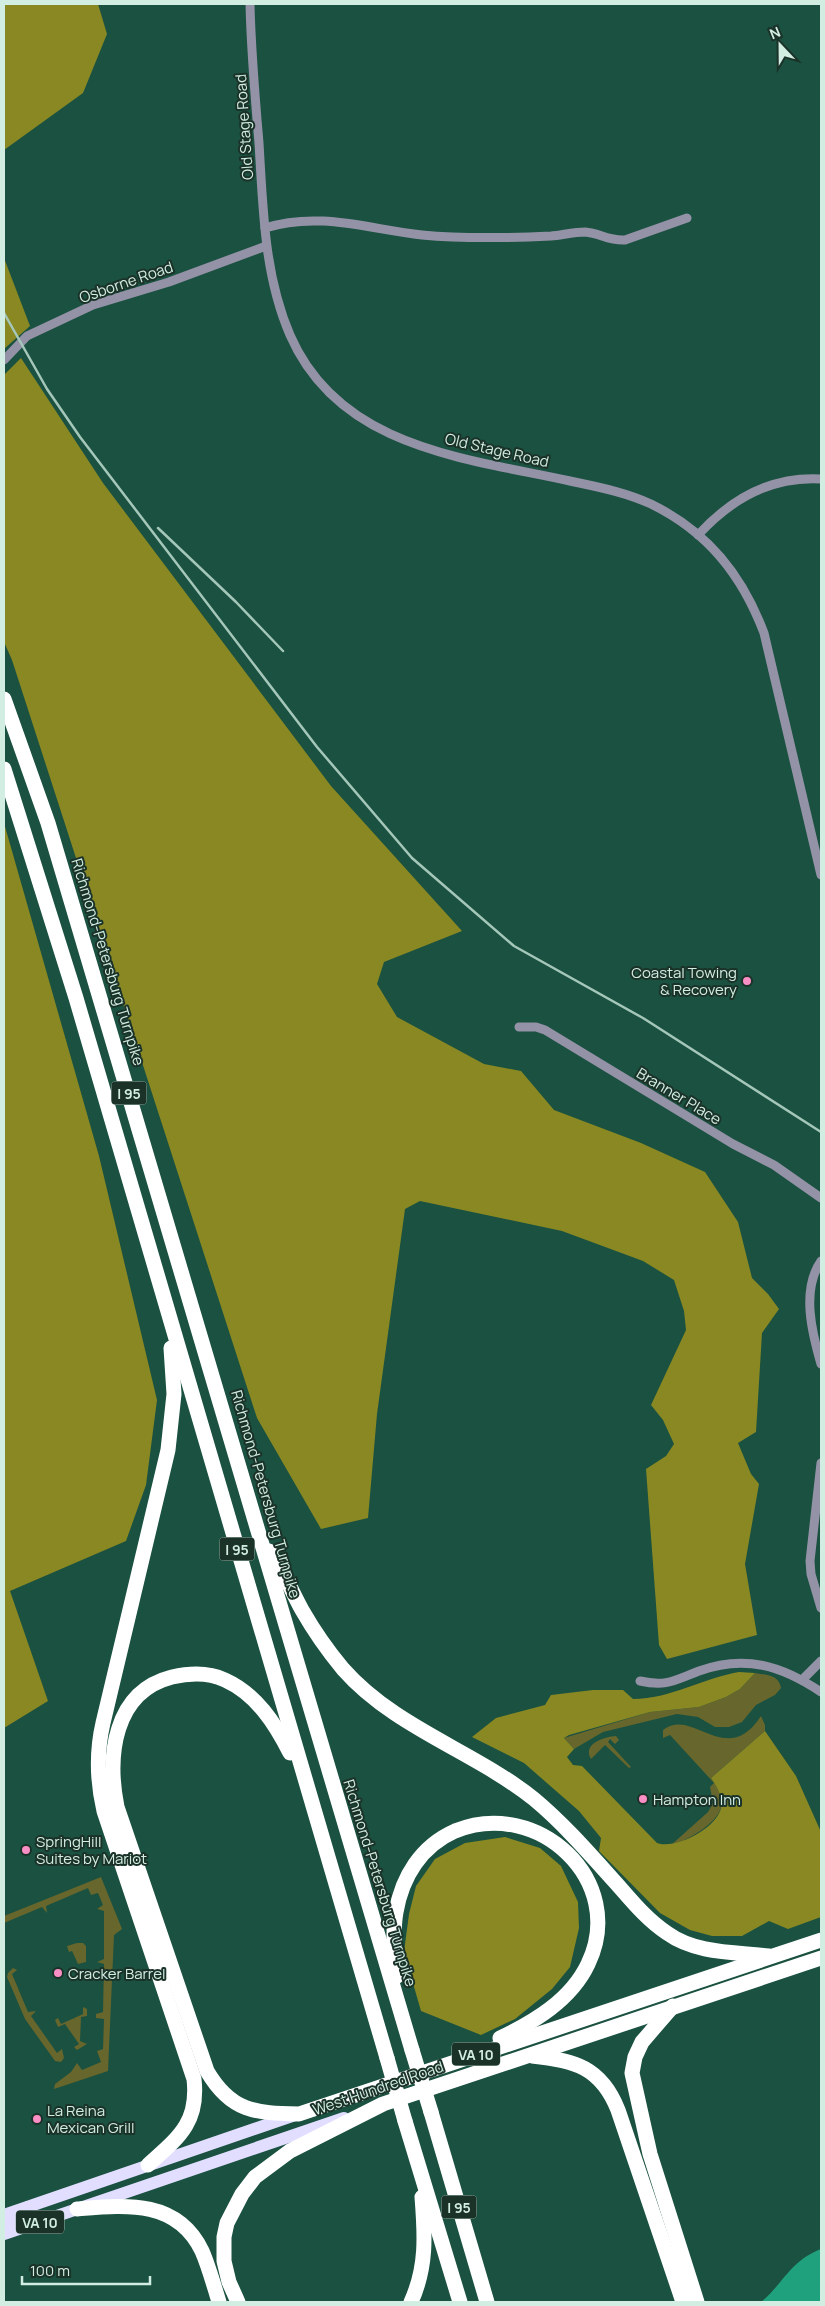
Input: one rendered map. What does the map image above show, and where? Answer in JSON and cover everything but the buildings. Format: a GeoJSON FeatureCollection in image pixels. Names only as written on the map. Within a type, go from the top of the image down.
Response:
{"type":"FeatureCollection","features":[{"type":"Feature","properties":{"kind":"highway","name":"Richmond-Petersburg Turnpike"},"geometry":{"type":"LineString","coordinates":[[4,699],[51,832],[487,2302]]}},
{"type":"Feature","properties":{"kind":"highway","name":"I 95"},"geometry":{"type":"LineString","coordinates":[[4,769],[73,989],[405,2121],[460,2302]]}},
{"type":"Feature","properties":{"kind":"highway"},"geometry":{"type":"LineString","coordinates":[[148,2165],[178,2138],[189,2123],[194,2107],[194,2079],[190,2060],[104,1811],[100,1794],[97,1762],[103,1723],[156,1507],[172,1432],[174,1394],[168,1314]]}},
{"type":"Feature","properties":{"kind":"highway"},"geometry":{"type":"LineString","coordinates":[[262,1542],[278,1563],[321,1640],[343,1669],[374,1697],[398,1715],[531,1797],[582,1845],[643,1913],[668,1934],[687,1944],[710,1950],[773,1957]]}},
{"type":"Feature","properties":{"kind":"highway"},"geometry":{"type":"LineString","coordinates":[[299,2114],[262,2113],[242,2107],[220,2090],[207,2071],[116,1807],[112,1771],[115,1736],[126,1710],[134,1700],[154,1684],[168,1678],[192,1674],[218,1677],[240,1689],[275,1724],[306,1783]]}},
{"type":"Feature","properties":{"kind":"highway"},"geometry":{"type":"LineString","coordinates":[[397,2001],[394,1934],[399,1896],[410,1870],[418,1858],[437,1841],[449,1834],[476,1825],[508,1823],[533,1829],[546,1835],[558,1843],[578,1864],[594,1901],[596,1930],[592,1955],[578,1980],[557,2003],[522,2027],[438,2068]]}},
{"type":"Feature","properties":{"kind":"highway","name":"West Hundred Road"},"geometry":{"type":"LineString","coordinates":[[299,2114],[821,1940]]}},
{"type":"Feature","properties":{"kind":"highway","name":"West Hundred Road"},"geometry":{"type":"LineString","coordinates":[[383,2104],[821,1958]]}},
{"type":"Feature","properties":{"kind":"highway"},"geometry":{"type":"LineString","coordinates":[[674,2006],[642,2042],[635,2058],[632,2073],[650,2154],[697,2302]]}},
{"type":"Feature","properties":{"kind":"highway"},"geometry":{"type":"LineString","coordinates":[[528,2055],[559,2058],[580,2065],[599,2078],[607,2088],[618,2110],[684,2302]]}},
{"type":"Feature","properties":{"kind":"highway"},"geometry":{"type":"LineString","coordinates":[[238,2302],[229,2282],[223,2252],[227,2223],[242,2194],[255,2177],[290,2151],[383,2104]]}},
{"type":"Feature","properties":{"kind":"highway"},"geometry":{"type":"LineString","coordinates":[[411,2302],[419,2282],[425,2258],[426,2242],[420,2171]]}},
{"type":"Feature","properties":{"kind":"highway"},"geometry":{"type":"LineString","coordinates":[[77,2209],[138,2206],[162,2213],[176,2221],[193,2237],[202,2252],[219,2302]]}},
{"type":"Feature","properties":{"kind":"main road","name":"West Hundred Road"},"geometry":{"type":"LineString","coordinates":[[4,2234],[383,2104]]}},
{"type":"Feature","properties":{"kind":"main road","name":"West Hundred Road"},"geometry":{"type":"LineString","coordinates":[[4,2215],[299,2114]]}},
{"type":"Feature","properties":{"kind":"main road"},"geometry":{"type":"LineString","coordinates":[[4,2225],[27,2215],[28,2207]]}},
{"type":"Feature","properties":{"kind":"street","name":"Old Stage Road"},"geometry":{"type":"LineString","coordinates":[[250,4],[266,246],[281,313],[301,356],[328,391],[366,423],[401,440],[428,449],[631,496],[668,513],[712,547],[739,579],[755,609],[764,633],[821,875]]}},
{"type":"Feature","properties":{"kind":"street"},"geometry":{"type":"LineString","coordinates":[[265,228],[293,221],[326,220],[440,236],[494,238],[584,232],[615,241],[626,240],[687,218]]}},
{"type":"Feature","properties":{"kind":"street","name":"Osborne Road"},"geometry":{"type":"LineString","coordinates":[[4,360],[28,336],[93,305],[169,282],[266,246]]}},
{"type":"Feature","properties":{"kind":"street"},"geometry":{"type":"LineString","coordinates":[[698,535],[722,511],[748,494],[785,481],[821,479]]}},
{"type":"Feature","properties":{"kind":"street","name":"Branner Place"},"geometry":{"type":"LineString","coordinates":[[519,1027],[536,1027],[545,1030],[733,1144],[774,1165],[821,1198]]}},
{"type":"Feature","properties":{"kind":"street"},"geometry":{"type":"LineString","coordinates":[[821,1262],[815,1270],[810,1295],[813,1336],[821,1364]]}},
{"type":"Feature","properties":{"kind":"street"},"geometry":{"type":"LineString","coordinates":[[821,1463],[810,1562],[811,1574],[821,1608]]}},
{"type":"Feature","properties":{"kind":"street"},"geometry":{"type":"LineString","coordinates":[[802,1680],[821,1661]]}},
{"type":"Feature","properties":{"kind":"street"},"geometry":{"type":"LineString","coordinates":[[640,1681],[656,1684],[669,1683],[712,1666],[746,1662],[780,1669],[821,1692]]}},
{"type":"Feature","properties":{"kind":"shaded area"},"geometry":{"type":"Polygon","coordinates":[[[4,4],[98,4],[107,34],[83,93],[4,150],[4,4]]]}},
{"type":"Feature","properties":{"kind":"shaded area"},"geometry":{"type":"Polygon","coordinates":[[[4,258],[30,326],[4,349],[4,258]]]}},
{"type":"Feature","properties":{"kind":"shaded area"},"geometry":{"type":"Polygon","coordinates":[[[21,358],[103,483],[331,786],[462,931],[384,962],[377,984],[397,1017],[484,1064],[521,1071],[554,1110],[641,1143],[705,1172],[738,1222],[752,1278],[768,1294],[779,1309],[762,1333],[756,1432],[738,1443],[751,1474],[759,1484],[745,1564],[757,1635],[667,1659],[659,1645],[646,1469],[666,1456],[674,1444],[663,1420],[651,1405],[686,1330],[684,1311],[674,1280],[643,1261],[562,1231],[420,1201],[405,1209],[377,1414],[368,1518],[321,1529],[257,1418],[12,660],[4,642],[4,375],[21,358]]]}},
{"type":"Feature","properties":{"kind":"shaded area"},"geometry":{"type":"Polygon","coordinates":[[[4,823],[99,1156],[157,1400],[146,1485],[126,1541],[10,1591],[48,1701],[4,1728],[4,823]]]}},
{"type":"Feature","properties":{"kind":"shaded area"},"geometry":{"type":"Polygon","coordinates":[[[739,1672],[755,1673],[740,1689],[726,1697],[699,1707],[650,1712],[569,1735],[564,1738],[574,1749],[567,1757],[573,1765],[582,1766],[657,1843],[674,1843],[694,1836],[704,1830],[718,1816],[721,1800],[711,1778],[765,1731],[796,1776],[821,1832],[821,1917],[788,1929],[769,1921],[742,1936],[712,1936],[690,1930],[660,1913],[599,1851],[601,1838],[579,1811],[524,1763],[472,1737],[496,1718],[545,1705],[551,1695],[593,1690],[623,1690],[633,1699],[647,1698],[660,1696],[739,1672]]]}},
{"type":"Feature","properties":{"kind":"shaded area"},"geometry":{"type":"Polygon","coordinates":[[[755,1673],[775,1678],[778,1680],[781,1688],[775,1695],[756,1705],[742,1722],[729,1727],[715,1727],[698,1717],[677,1714],[603,1732],[574,1749],[564,1738],[650,1712],[699,1707],[726,1697],[740,1689],[755,1673]]]}},
{"type":"Feature","properties":{"kind":"shaded area"},"geometry":{"type":"Polygon","coordinates":[[[761,1716],[765,1725],[765,1731],[711,1778],[714,1783],[670,1735],[663,1738],[663,1730],[674,1725],[686,1725],[723,1738],[735,1738],[748,1731],[761,1716]]]}},
{"type":"Feature","properties":{"kind":"shaded area"},"geometry":{"type":"Polygon","coordinates":[[[616,1736],[619,1740],[615,1744],[610,1739],[608,1742],[631,1767],[629,1768],[605,1745],[591,1759],[589,1753],[592,1745],[601,1739],[616,1736]]]}},
{"type":"Feature","properties":{"kind":"shaded area"},"geometry":{"type":"Polygon","coordinates":[[[714,1783],[721,1800],[719,1813],[714,1820],[700,1831],[670,1846],[708,1812],[713,1803],[710,1787],[714,1783]]]}},
{"type":"Feature","properties":{"kind":"shaded area"},"geometry":{"type":"Polygon","coordinates":[[[505,1837],[540,1848],[561,1866],[578,1902],[579,1928],[570,1967],[552,1989],[515,2019],[481,2035],[421,2011],[404,1952],[409,1914],[416,1886],[435,1859],[465,1843],[505,1837]]]}},
{"type":"Feature","properties":{"kind":"shaded area"},"geometry":{"type":"Polygon","coordinates":[[[101,1877],[122,1929],[114,1935],[108,2071],[54,2089],[55,2084],[71,2072],[77,2063],[82,2070],[101,2062],[97,2051],[103,2049],[104,2019],[96,2018],[96,2014],[103,2012],[104,1964],[97,1962],[104,1959],[104,1911],[97,1909],[103,1905],[98,1893],[91,1895],[88,1888],[46,1906],[47,1913],[42,1907],[4,1923],[4,1916],[101,1877]]]}},
{"type":"Feature","properties":{"kind":"shaded area"},"geometry":{"type":"Polygon","coordinates":[[[83,1943],[86,1946],[86,1962],[78,1964],[72,1951],[69,1952],[67,1946],[83,1943]]]}},
{"type":"Feature","properties":{"kind":"shaded area"},"geometry":{"type":"Polygon","coordinates":[[[13,1968],[17,1970],[12,1974],[28,2012],[36,2011],[31,2016],[57,2053],[62,2049],[64,2058],[61,2062],[55,2061],[25,2019],[7,1977],[13,1968]]]}},
{"type":"Feature","properties":{"kind":"shaded area"},"geometry":{"type":"Polygon","coordinates":[[[83,2007],[87,2009],[87,2016],[81,2017],[80,2041],[87,2044],[77,2050],[74,2047],[79,2044],[65,2024],[58,2027],[55,2020],[58,2018],[61,2024],[83,2014],[83,2007]]]}},
{"type":"Feature","properties":{"kind":"shaded area"},"geometry":{"type":"Polygon","coordinates":[[[821,2249],[821,2302],[761,2302],[794,2266],[810,2254],[821,2249]]]}},
{"type":"Feature","properties":{"kind":"railway"},"geometry":{"type":"LineString","coordinates":[[4,313],[47,389],[80,437],[317,747],[412,858],[514,946],[643,1018],[821,1132]]}},
{"type":"Feature","properties":{"kind":"railway"},"geometry":{"type":"LineString","coordinates":[[158,528],[236,602],[283,651]]}},
{"type":"Feature","properties":{"kind":"place","name":"Coastal Towing & Recovery"},"geometry":{"type":"Point","coordinates":[747,981]}},
{"type":"Feature","properties":{"kind":"place","name":"Hampton Inn"},"geometry":{"type":"Point","coordinates":[643,1799]}},
{"type":"Feature","properties":{"kind":"place","name":"SpringHill Suites by Mariot"},"geometry":{"type":"Point","coordinates":[26,1850]}},
{"type":"Feature","properties":{"kind":"place","name":"Cracker Barrel"},"geometry":{"type":"Point","coordinates":[58,1973]}},
{"type":"Feature","properties":{"kind":"place","name":"La Reina Mexican Grill"},"geometry":{"type":"Point","coordinates":[37,2119]}}]}
